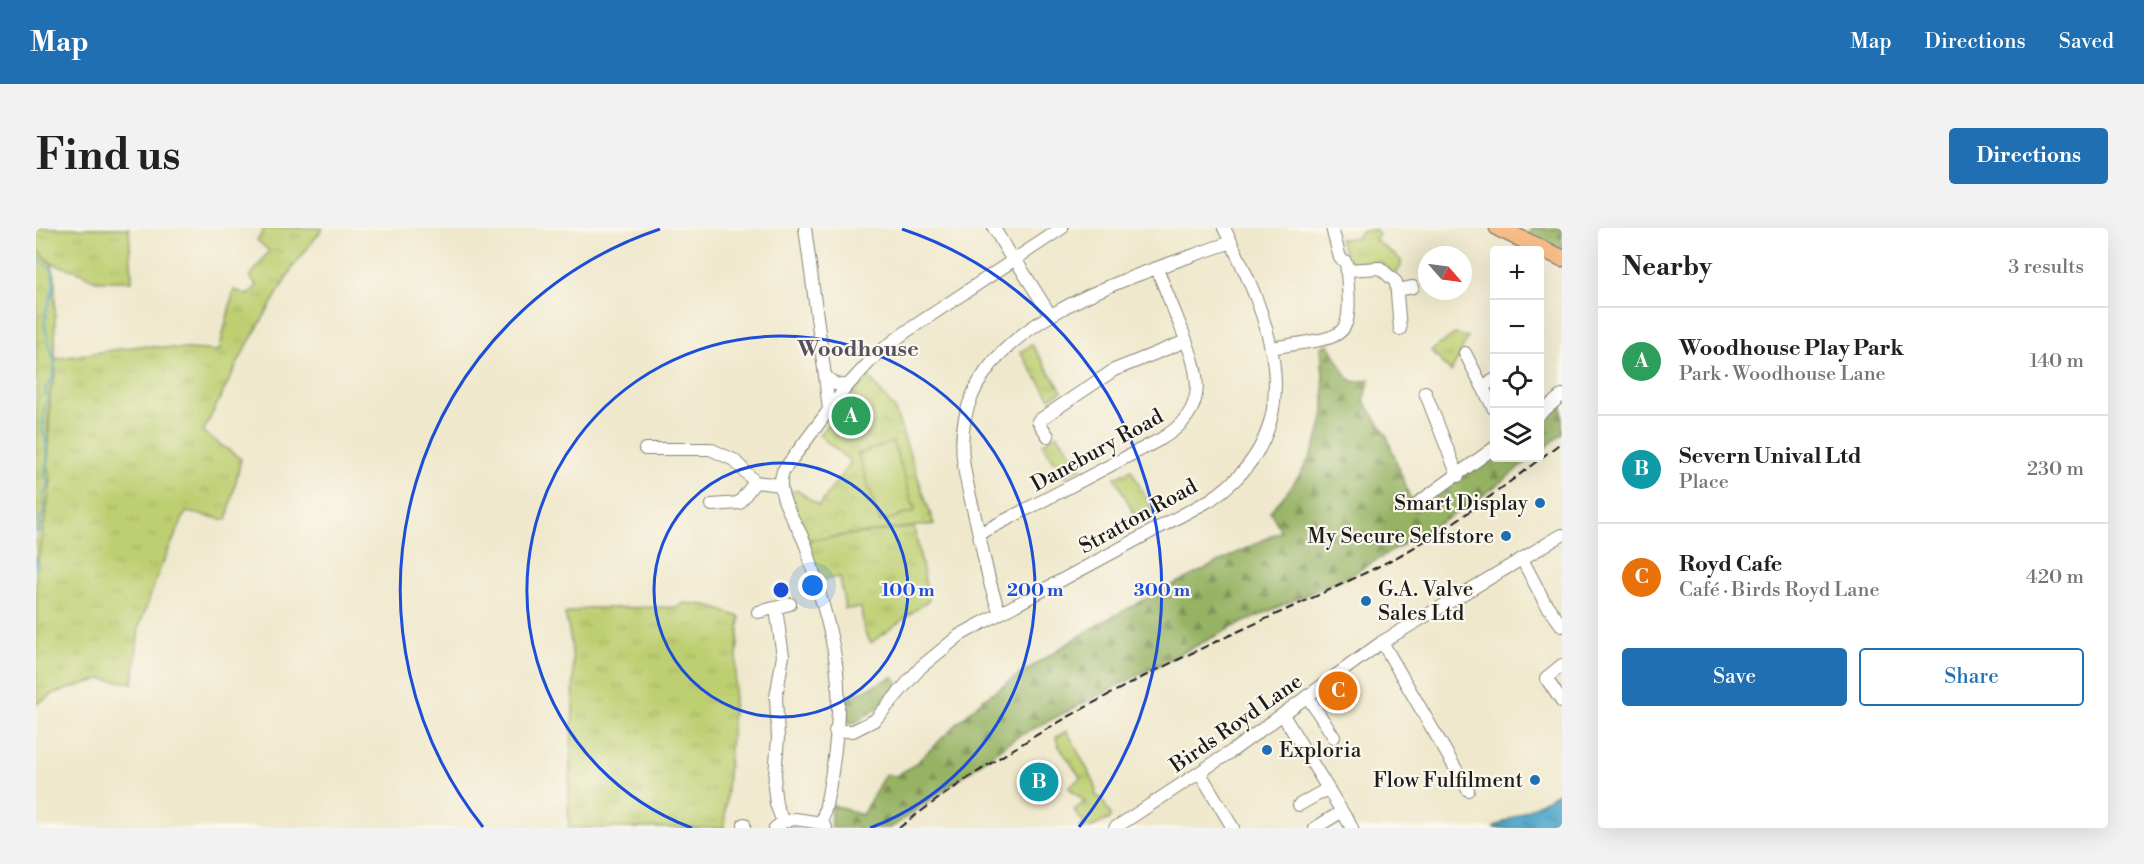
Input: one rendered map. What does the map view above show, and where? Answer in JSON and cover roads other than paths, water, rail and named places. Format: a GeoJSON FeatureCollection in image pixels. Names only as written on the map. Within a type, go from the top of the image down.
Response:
{"type":"FeatureCollection","features":[{"type":"Feature","properties":{"kind":"main road"},"geometry":{"type":"LineString","coordinates":[[1498,228],[1562,258]]}},
{"type":"Feature","properties":{"kind":"street"},"geometry":{"type":"LineString","coordinates":[[805,228],[829,410]]}},
{"type":"Feature","properties":{"kind":"street"},"geometry":{"type":"LineString","coordinates":[[994,228],[1051,316]]}},
{"type":"Feature","properties":{"kind":"street"},"geometry":{"type":"LineString","coordinates":[[776,609],[783,656],[776,697],[778,738],[774,787],[779,825],[795,819],[824,826],[835,731],[838,689],[836,661],[806,546],[782,495],[780,485],[787,465],[869,361],[897,338],[1062,228]]}},
{"type":"Feature","properties":{"kind":"street","name":"Stratton Road"},"geometry":{"type":"LineString","coordinates":[[835,731],[853,731],[875,720],[940,649],[1000,613],[1202,505],[1235,480],[1262,445],[1274,415],[1276,388],[1272,348],[1224,228]]}},
{"type":"Feature","properties":{"kind":"street"},"geometry":{"type":"LineString","coordinates":[[1272,348],[1335,337],[1341,333],[1350,314],[1347,270],[1332,228]]}},
{"type":"Feature","properties":{"kind":"street"},"geometry":{"type":"LineString","coordinates":[[1000,613],[979,534],[962,454],[968,407],[982,376],[997,357],[1051,316],[1093,293],[1231,242]]}},
{"type":"Feature","properties":{"kind":"street"},"geometry":{"type":"LineString","coordinates":[[1347,270],[1380,268],[1396,282],[1400,329]]}},
{"type":"Feature","properties":{"kind":"street","name":"Danebury Road"},"geometry":{"type":"LineString","coordinates":[[979,534],[1176,429],[1190,413],[1197,391],[1196,364],[1157,269]]}},
{"type":"Feature","properties":{"kind":"street"},"geometry":{"type":"LineString","coordinates":[[1397,290],[1413,287]]}},
{"type":"Feature","properties":{"kind":"street"},"geometry":{"type":"LineString","coordinates":[[1048,436],[1038,421],[1068,400],[1118,368],[1186,341]]}},
{"type":"Feature","properties":{"kind":"street"},"geometry":{"type":"LineString","coordinates":[[1465,353],[1489,383],[1494,408]]}},
{"type":"Feature","properties":{"kind":"street"},"geometry":{"type":"LineString","coordinates":[[825,376],[835,384],[847,386]]}},
{"type":"Feature","properties":{"kind":"street"},"geometry":{"type":"LineString","coordinates":[[1425,392],[1458,476]]}},
{"type":"Feature","properties":{"kind":"street"},"geometry":{"type":"LineString","coordinates":[[1544,410],[1562,395]]}},
{"type":"Feature","properties":{"kind":"street"},"geometry":{"type":"LineString","coordinates":[[645,449],[705,448],[716,450],[734,460],[755,482],[780,485]]}},
{"type":"Feature","properties":{"kind":"street"},"geometry":{"type":"LineString","coordinates":[[1418,503],[1490,451]]}},
{"type":"Feature","properties":{"kind":"street"},"geometry":{"type":"LineString","coordinates":[[714,509],[739,503],[755,482]]}},
{"type":"Feature","properties":{"kind":"street","name":"Birds Royd Lane"},"geometry":{"type":"LineString","coordinates":[[1115,828],[1200,773],[1382,642],[1562,535]]}},
{"type":"Feature","properties":{"kind":"street"},"geometry":{"type":"LineString","coordinates":[[1522,559],[1544,600],[1562,626]]}},
{"type":"Feature","properties":{"kind":"street"},"geometry":{"type":"LineString","coordinates":[[758,612],[790,604]]}},
{"type":"Feature","properties":{"kind":"street"},"geometry":{"type":"LineString","coordinates":[[1382,642],[1468,790]]}},
{"type":"Feature","properties":{"kind":"street"},"geometry":{"type":"LineString","coordinates":[[1562,665],[1546,678],[1562,702]]}},
{"type":"Feature","properties":{"kind":"street"},"geometry":{"type":"LineString","coordinates":[[1307,696],[1334,737]]}},
{"type":"Feature","properties":{"kind":"street"},"geometry":{"type":"LineString","coordinates":[[1283,715],[1352,828]]}},
{"type":"Feature","properties":{"kind":"street"},"geometry":{"type":"LineString","coordinates":[[1200,773],[1233,828]]}},
{"type":"Feature","properties":{"kind":"street"},"geometry":{"type":"LineString","coordinates":[[1299,805],[1327,789]]}},
{"type":"Feature","properties":{"kind":"street"},"geometry":{"type":"LineString","coordinates":[[1315,828],[1341,812]]}},
{"type":"Feature","properties":{"kind":"water"},"geometry":{"type":"Polygon","coordinates":[[[1562,791],[1562,822],[1552,828],[1493,828],[1562,791]]]}},
{"type":"Feature","properties":{"kind":"waterway"},"geometry":{"type":"LineString","coordinates":[[36,255],[43,264],[52,269],[54,286],[45,316],[45,327],[55,363],[53,378],[45,389],[48,399],[44,407],[43,431],[46,439],[47,461],[44,476],[49,482],[43,496],[45,511],[40,518],[40,526],[36,535]]}},
{"type":"Feature","properties":{"kind":"waterway"},"geometry":{"type":"LineString","coordinates":[[36,560],[36,567]]}},
{"type":"Feature","properties":{"kind":"railway"},"geometry":{"type":"LineString","coordinates":[[899,828],[933,802],[1005,754],[1117,690],[1219,640],[1345,583],[1417,546],[1481,503],[1562,442]]}},
{"type":"Feature","properties":{"kind":"place","name":"Woodhouse Play Park"},"geometry":{"type":"Point","coordinates":[851,416]}},
{"type":"Feature","properties":{"kind":"place","name":"Smart Display"},"geometry":{"type":"Point","coordinates":[1540,503]}},
{"type":"Feature","properties":{"kind":"place","name":"My Secure Selfstore"},"geometry":{"type":"Point","coordinates":[1506,536]}},
{"type":"Feature","properties":{"kind":"place","name":"G.A. Valve Sales Ltd"},"geometry":{"type":"Point","coordinates":[1366,601]}},
{"type":"Feature","properties":{"kind":"place","name":"Royd Cafe"},"geometry":{"type":"Point","coordinates":[1338,691]}},
{"type":"Feature","properties":{"kind":"place","name":"Exploria"},"geometry":{"type":"Point","coordinates":[1267,750]}},
{"type":"Feature","properties":{"kind":"place","name":"Flow Fulfilment"},"geometry":{"type":"Point","coordinates":[1535,780]}},
{"type":"Feature","properties":{"kind":"place","name":"Severn Unival Ltd"},"geometry":{"type":"Point","coordinates":[1039,782]}},
{"type":"Feature","properties":{"kind":"district","name":"Woodhouse"},"geometry":{"type":"Point","coordinates":[858,348]}}]}
